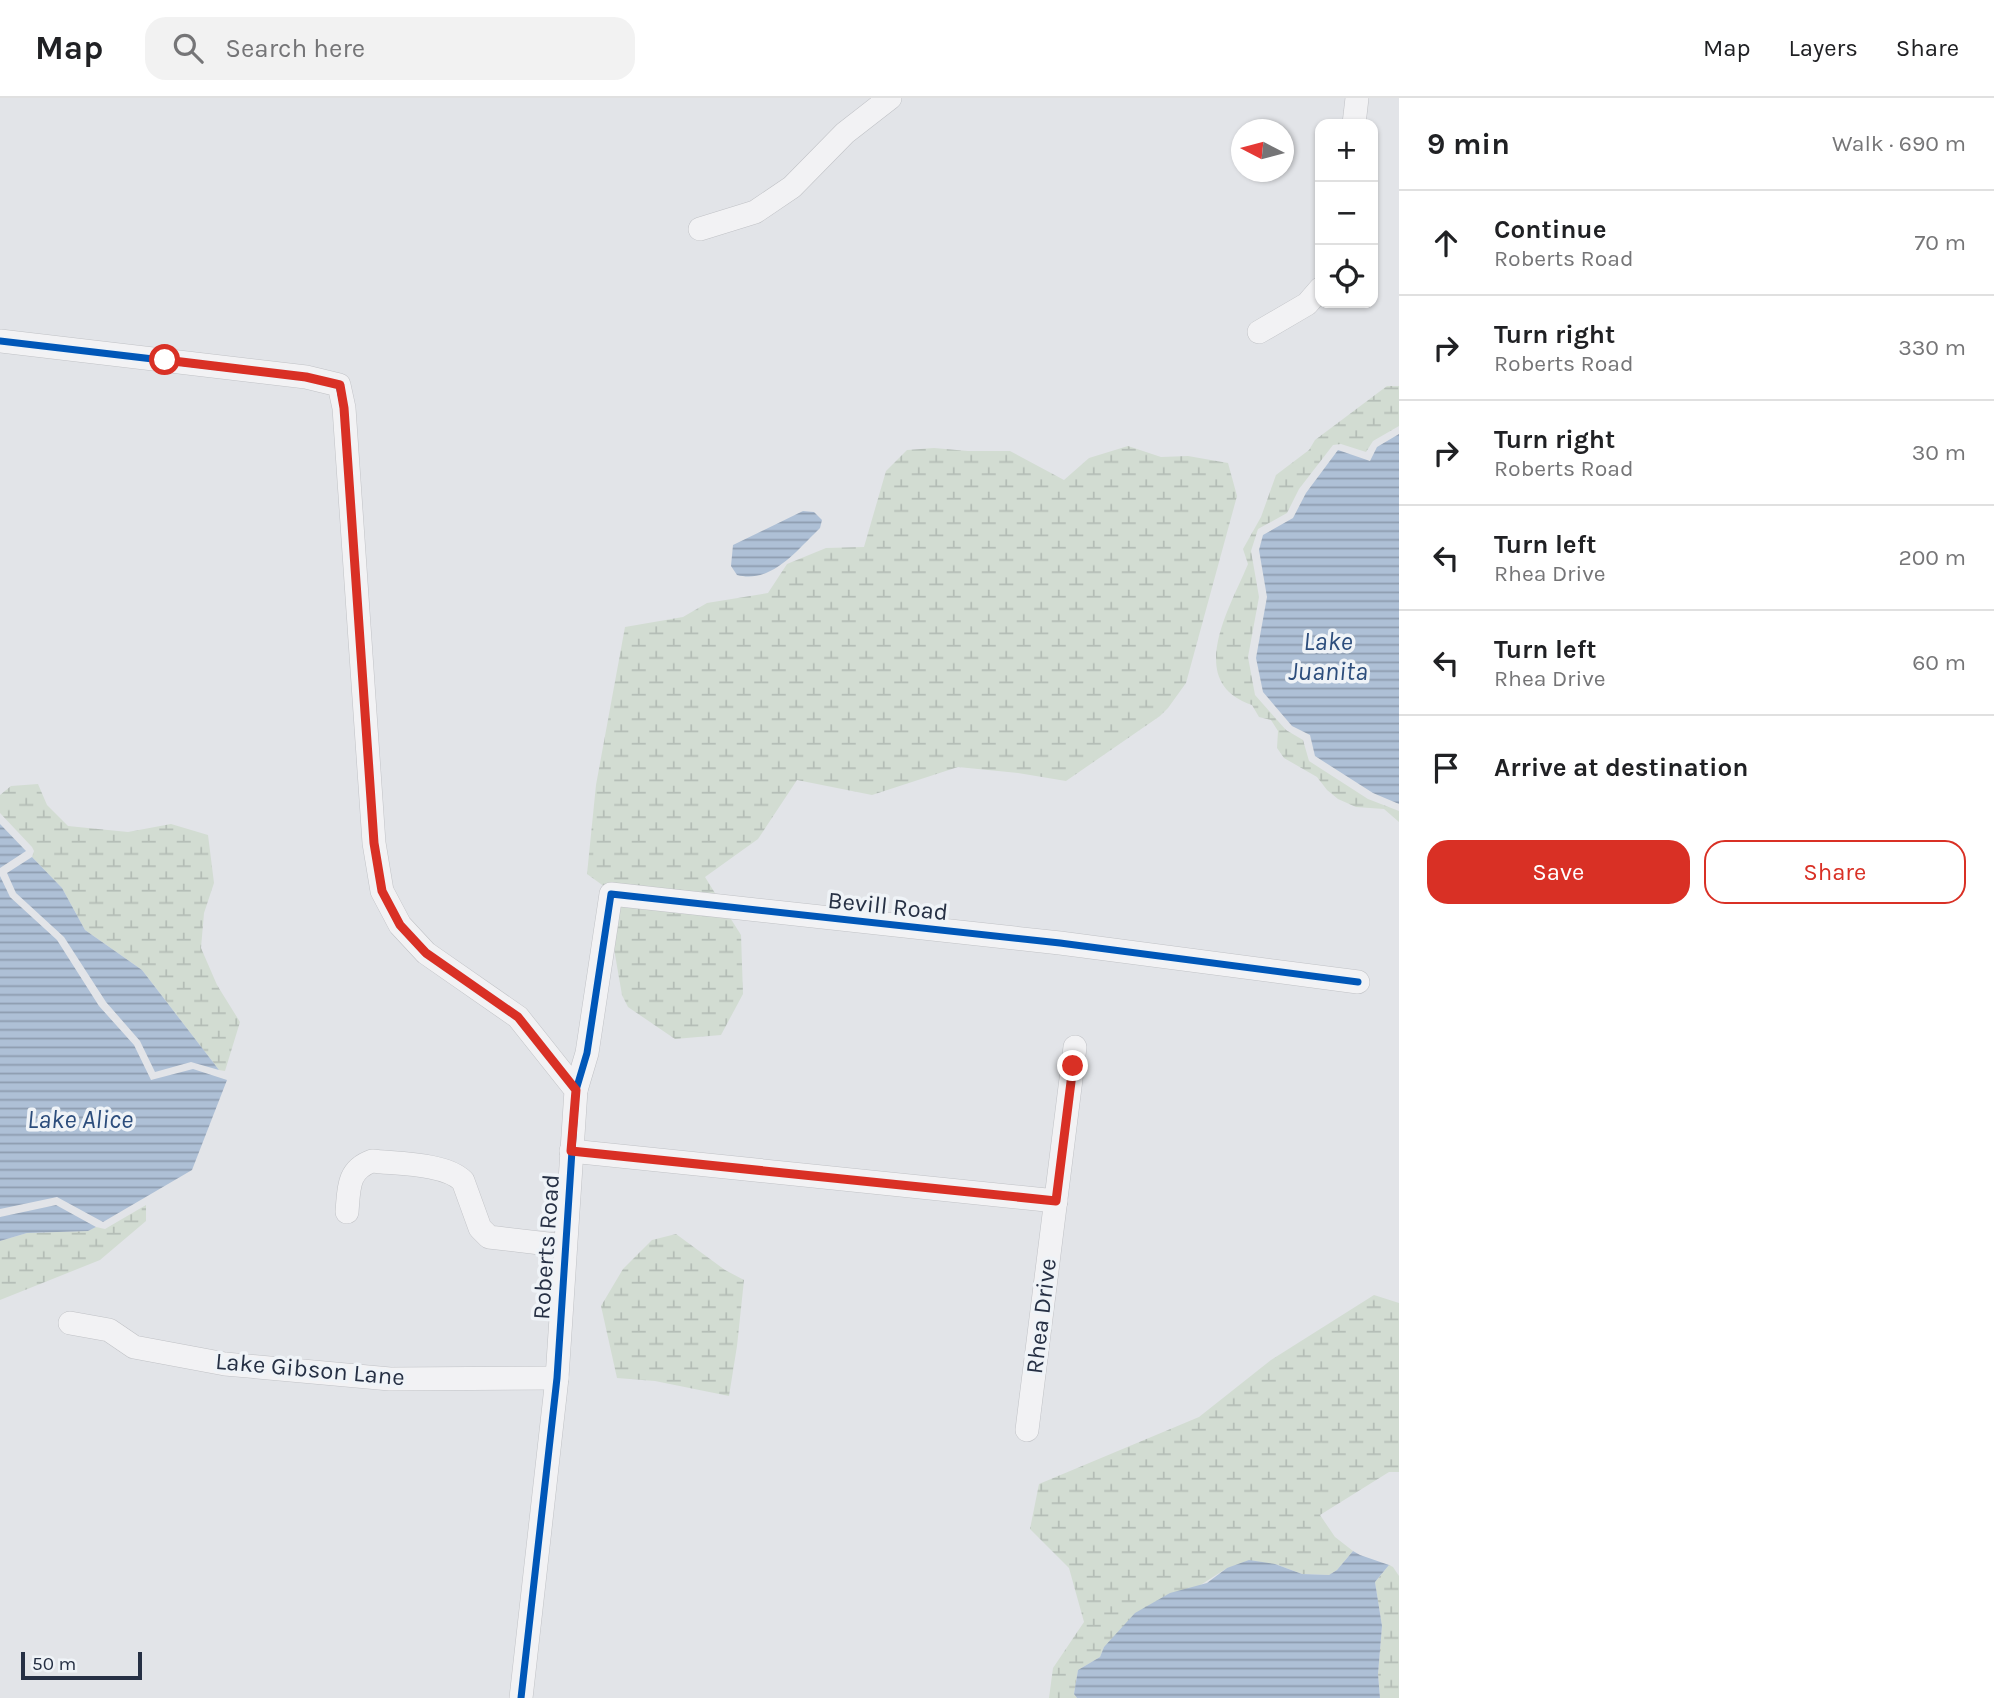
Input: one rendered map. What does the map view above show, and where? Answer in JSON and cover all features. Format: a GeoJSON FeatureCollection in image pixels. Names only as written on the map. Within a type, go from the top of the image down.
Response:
{"type":"FeatureCollection","features":[{"type":"Feature","properties":{"kind":"street"},"geometry":{"type":"LineString","coordinates":[[699,229],[755,212],[792,187],[845,133],[890,98]]}},
{"type":"Feature","properties":{"kind":"street"},"geometry":{"type":"LineString","coordinates":[[1355,119],[1357,98]]}},
{"type":"Feature","properties":{"kind":"street"},"geometry":{"type":"LineString","coordinates":[[1259,332],[1307,304],[1315,295]]}},
{"type":"Feature","properties":{"kind":"street"},"geometry":{"type":"LineString","coordinates":[[0,341],[306,377],[340,385],[344,408],[374,843],[382,891],[400,925],[426,953],[518,1017],[576,1090]]}},
{"type":"Feature","properties":{"kind":"street","name":"Bevill Road"},"geometry":{"type":"LineString","coordinates":[[576,1090],[587,1053],[611,894],[1060,943],[1358,982]]}},
{"type":"Feature","properties":{"kind":"street","name":"Rhea Drive"},"geometry":{"type":"LineString","coordinates":[[1027,1430],[1075,1047]]}},
{"type":"Feature","properties":{"kind":"street","name":"Roberts Road"},"geometry":{"type":"LineString","coordinates":[[521,1698],[557,1378],[576,1090]]}},
{"type":"Feature","properties":{"kind":"street"},"geometry":{"type":"LineString","coordinates":[[571,1151],[1056,1201]]}},
{"type":"Feature","properties":{"kind":"street"},"geometry":{"type":"LineString","coordinates":[[347,1212],[352,1174],[364,1164],[372,1161],[442,1169],[450,1171],[463,1181],[480,1228],[489,1237],[565,1246]]}},
{"type":"Feature","properties":{"kind":"street","name":"Lake Gibson Lane"},"geometry":{"type":"LineString","coordinates":[[70,1324],[109,1330],[134,1347],[225,1364],[390,1379],[557,1378]]}},
{"type":"Feature","properties":{"kind":"green space"},"geometry":{"type":"Polygon","coordinates":[[[1387,386],[1399,386],[1399,426],[1373,441],[1366,452],[1341,444],[1333,445],[1299,489],[1287,513],[1258,529],[1251,551],[1259,597],[1248,657],[1255,695],[1286,730],[1303,740],[1309,761],[1368,799],[1399,811],[1399,822],[1384,809],[1356,807],[1338,799],[1317,777],[1284,758],[1277,748],[1278,731],[1271,720],[1259,717],[1252,705],[1232,694],[1220,679],[1216,662],[1223,622],[1248,564],[1243,549],[1261,517],[1276,475],[1309,450],[1315,440],[1387,386]]]}},
{"type":"Feature","properties":{"kind":"green space"},"geometry":{"type":"Polygon","coordinates":[[[1128,446],[1161,457],[1188,456],[1228,463],[1237,496],[1186,683],[1160,716],[1066,781],[958,767],[872,795],[797,780],[758,839],[705,877],[718,898],[605,887],[587,874],[596,785],[625,627],[683,617],[707,603],[768,593],[787,564],[826,548],[864,547],[886,471],[907,450],[934,448],[1010,451],[1064,480],[1089,458],[1128,446]]]}},
{"type":"Feature","properties":{"kind":"green space"},"geometry":{"type":"Polygon","coordinates":[[[38,784],[47,805],[68,826],[128,832],[171,824],[208,835],[214,883],[204,913],[201,948],[217,985],[240,1022],[225,1071],[219,1070],[142,970],[85,930],[62,888],[32,857],[32,847],[0,813],[0,795],[11,786],[38,784]]]}},
{"type":"Feature","properties":{"kind":"green space"},"geometry":{"type":"Polygon","coordinates":[[[619,903],[729,916],[741,935],[743,994],[721,1035],[675,1039],[628,1007],[622,995],[613,943],[619,903]]]}},
{"type":"Feature","properties":{"kind":"green space"},"geometry":{"type":"Polygon","coordinates":[[[146,1205],[146,1221],[100,1260],[0,1300],[0,1241],[27,1233],[88,1231],[96,1227],[105,1229],[146,1205]]]}},
{"type":"Feature","properties":{"kind":"green space"},"geometry":{"type":"Polygon","coordinates":[[[676,1234],[725,1270],[744,1280],[729,1396],[655,1381],[617,1378],[601,1306],[623,1269],[652,1240],[676,1234]]]}},
{"type":"Feature","properties":{"kind":"green space"},"geometry":{"type":"Polygon","coordinates":[[[1374,1295],[1399,1303],[1399,1472],[1389,1472],[1320,1515],[1335,1537],[1353,1551],[1337,1570],[1329,1575],[1302,1574],[1275,1564],[1227,1568],[1104,1647],[1100,1657],[1078,1670],[1074,1694],[1077,1698],[1049,1698],[1053,1668],[1084,1622],[1069,1568],[1030,1529],[1039,1484],[1199,1417],[1271,1360],[1374,1295]]]}},
{"type":"Feature","properties":{"kind":"green space"},"geometry":{"type":"Polygon","coordinates":[[[1389,1565],[1399,1576],[1399,1698],[1380,1698],[1378,1674],[1382,1626],[1375,1582],[1389,1565]]]}},
{"type":"Feature","properties":{"kind":"water","name":"Lake Juanita"},"geometry":{"type":"Polygon","coordinates":[[[1399,434],[1399,804],[1373,793],[1315,756],[1310,735],[1292,726],[1263,692],[1256,658],[1267,597],[1259,550],[1263,535],[1293,518],[1306,493],[1338,450],[1370,461],[1377,447],[1399,434]]]}},
{"type":"Feature","properties":{"kind":"water"},"geometry":{"type":"Polygon","coordinates":[[[803,511],[814,512],[822,520],[820,528],[802,546],[783,563],[762,575],[737,575],[731,566],[733,545],[803,511]]]}},
{"type":"Feature","properties":{"kind":"water"},"geometry":{"type":"Polygon","coordinates":[[[0,824],[26,851],[0,868],[0,824]]]}},
{"type":"Feature","properties":{"kind":"water"},"geometry":{"type":"Polygon","coordinates":[[[32,857],[62,888],[85,930],[142,970],[219,1070],[191,1062],[155,1072],[140,1041],[106,1002],[64,937],[16,893],[7,873],[32,857]]]}},
{"type":"Feature","properties":{"kind":"water","name":"Lake Alice"},"geometry":{"type":"Polygon","coordinates":[[[0,876],[10,897],[57,940],[99,1006],[134,1045],[151,1080],[193,1069],[227,1080],[192,1170],[103,1222],[57,1197],[0,1209],[0,876]]]}},
{"type":"Feature","properties":{"kind":"water"},"geometry":{"type":"Polygon","coordinates":[[[56,1205],[96,1227],[88,1231],[27,1233],[0,1241],[0,1217],[56,1205]]]}},
{"type":"Feature","properties":{"kind":"water"},"geometry":{"type":"Polygon","coordinates":[[[1353,1551],[1389,1565],[1375,1582],[1382,1626],[1378,1674],[1380,1698],[1077,1698],[1074,1694],[1078,1670],[1100,1657],[1104,1647],[1135,1613],[1170,1593],[1207,1583],[1227,1568],[1249,1560],[1275,1564],[1302,1574],[1329,1575],[1337,1570],[1353,1551]]]}},
{"type":"Feature","properties":{"kind":"cycle path"},"geometry":{"type":"LineString","coordinates":[[0,341],[306,377],[339,385],[344,408],[374,843],[382,891],[400,925],[426,953],[518,1017],[576,1090],[557,1378],[521,1698]]}},
{"type":"Feature","properties":{"kind":"cycle path"},"geometry":{"type":"LineString","coordinates":[[576,1090],[587,1053],[611,894],[1060,943],[1358,982]]}},
{"type":"Feature","properties":{"kind":"route"},"geometry":{"type":"LineString","coordinates":[[165,360],[306,377],[340,385],[344,408],[374,843],[382,891],[400,925],[426,953],[518,1017],[576,1090],[571,1151],[1056,1201],[1073,1066]]}}]}
